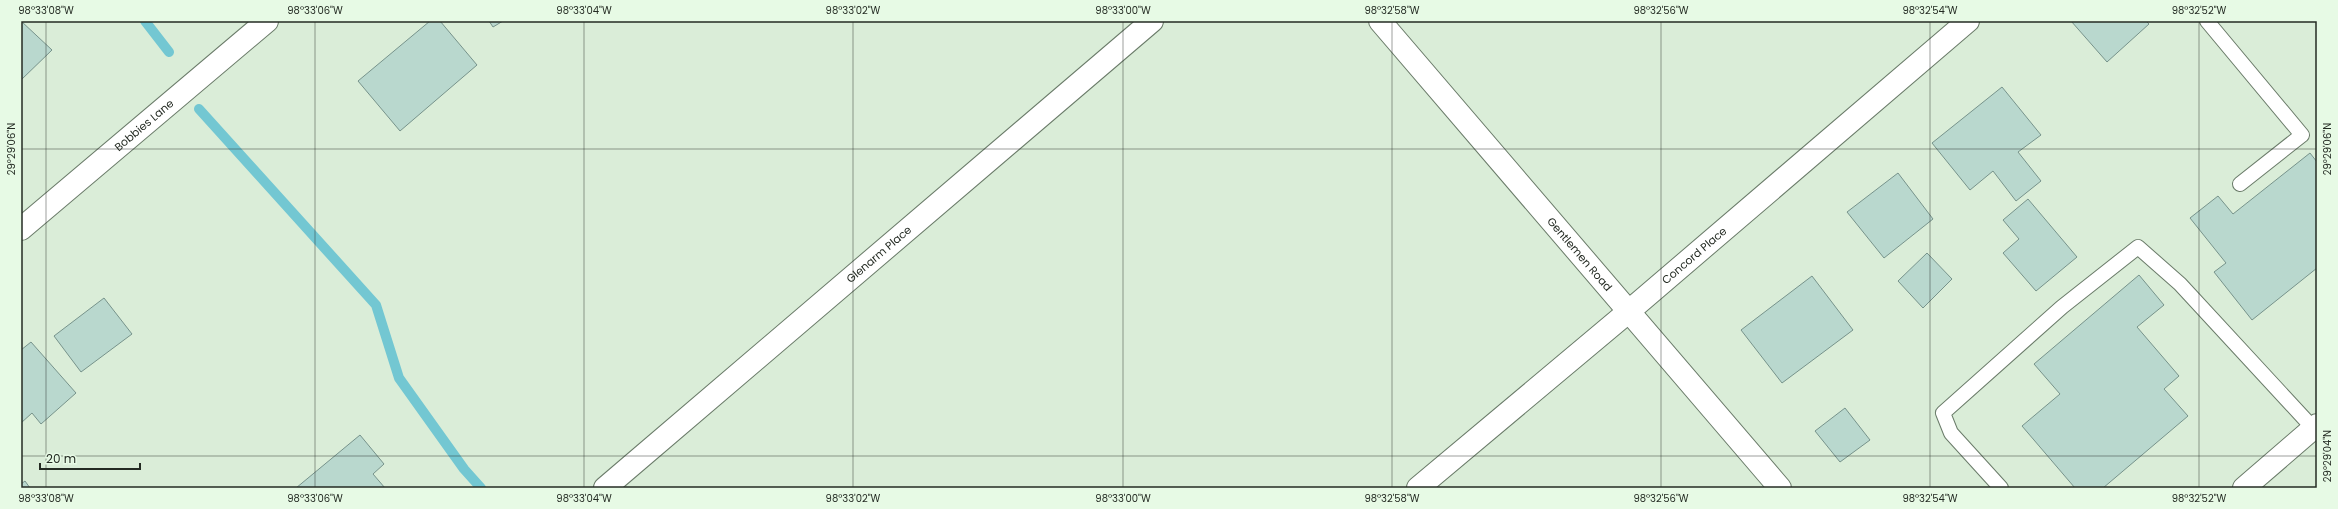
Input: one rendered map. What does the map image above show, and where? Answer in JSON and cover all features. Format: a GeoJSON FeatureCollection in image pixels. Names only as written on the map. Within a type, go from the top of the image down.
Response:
{"type":"FeatureCollection","features":[{"type":"Feature","properties":{"kind":"street","name":"Bobbies Lane"},"geometry":{"type":"LineString","coordinates":[[21,229],[267,21]]}},
{"type":"Feature","properties":{"kind":"street","name":"Glenarm Place"},"geometry":{"type":"LineString","coordinates":[[605,488],[1152,21]]}},
{"type":"Feature","properties":{"kind":"street","name":"Gentlemen Road"},"geometry":{"type":"LineString","coordinates":[[1380,21],[1780,488]]}},
{"type":"Feature","properties":{"kind":"street","name":"Concord Place"},"geometry":{"type":"LineString","coordinates":[[1418,488],[1628,312],[1968,21]]}},
{"type":"Feature","properties":{"kind":"street"},"geometry":{"type":"LineString","coordinates":[[2244,488],[2315,426]]}},
{"type":"Feature","properties":{"kind":"lane"},"geometry":{"type":"LineString","coordinates":[[2206,21],[2302,135],[2240,184]]}},
{"type":"Feature","properties":{"kind":"lane"},"geometry":{"type":"LineString","coordinates":[[2001,488],[1951,432],[1943,413],[2062,307],[2138,247],[2180,284],[2315,426]]}},
{"type":"Feature","properties":{"kind":"building"},"geometry":{"type":"Polygon","coordinates":[[[21,21],[52,50],[21,80],[21,21]]]}},
{"type":"Feature","properties":{"kind":"building"},"geometry":{"type":"Polygon","coordinates":[[[430,21],[440,21],[477,65],[400,131],[358,81],[430,21]]]}},
{"type":"Feature","properties":{"kind":"building"},"geometry":{"type":"Polygon","coordinates":[[[489,21],[503,21],[493,27],[489,21]]]}},
{"type":"Feature","properties":{"kind":"building"},"geometry":{"type":"Polygon","coordinates":[[[2071,21],[2146,21],[2149,24],[2107,62],[2071,21]]]}},
{"type":"Feature","properties":{"kind":"building"},"geometry":{"type":"Polygon","coordinates":[[[2002,87],[2041,135],[2018,152],[2041,181],[2016,201],[1993,171],[1970,190],[1932,143],[2002,87]]]}},
{"type":"Feature","properties":{"kind":"building"},"geometry":{"type":"Polygon","coordinates":[[[2310,153],[2317,162],[2317,268],[2252,320],[2214,272],[2226,263],[2190,218],[2218,196],[2233,214],[2310,153]]]}},
{"type":"Feature","properties":{"kind":"building"},"geometry":{"type":"Polygon","coordinates":[[[1898,173],[1933,219],[1884,258],[1847,212],[1898,173]]]}},
{"type":"Feature","properties":{"kind":"building"},"geometry":{"type":"Polygon","coordinates":[[[2028,199],[2077,257],[2036,291],[2003,253],[2019,239],[2003,220],[2028,199]]]}},
{"type":"Feature","properties":{"kind":"building"},"geometry":{"type":"Polygon","coordinates":[[[1927,253],[1952,279],[1923,308],[1898,281],[1927,253]]]}},
{"type":"Feature","properties":{"kind":"building"},"geometry":{"type":"Polygon","coordinates":[[[2139,275],[2164,305],[2137,327],[2179,376],[2164,389],[2188,416],[2103,488],[2075,488],[2022,426],[2060,394],[2034,364],[2139,275]]]}},
{"type":"Feature","properties":{"kind":"building"},"geometry":{"type":"Polygon","coordinates":[[[1812,276],[1853,330],[1782,383],[1741,330],[1812,276]]]}},
{"type":"Feature","properties":{"kind":"building"},"geometry":{"type":"Polygon","coordinates":[[[104,298],[132,334],[81,372],[54,336],[104,298]]]}},
{"type":"Feature","properties":{"kind":"building"},"geometry":{"type":"Polygon","coordinates":[[[31,342],[76,393],[41,424],[32,413],[21,423],[21,350],[31,342]]]}},
{"type":"Feature","properties":{"kind":"building"},"geometry":{"type":"Polygon","coordinates":[[[1845,408],[1870,440],[1840,462],[1815,431],[1845,408]]]}},
{"type":"Feature","properties":{"kind":"building"},"geometry":{"type":"Polygon","coordinates":[[[360,435],[384,464],[373,474],[385,488],[296,488],[360,435]]]}},
{"type":"Feature","properties":{"kind":"building"},"geometry":{"type":"Polygon","coordinates":[[[25,481],[30,488],[21,488],[21,484],[25,481]]]}},
{"type":"Feature","properties":{"kind":"waterway"},"geometry":{"type":"LineString","coordinates":[[145,21],[169,52]]}},
{"type":"Feature","properties":{"kind":"waterway"},"geometry":{"type":"LineString","coordinates":[[199,109],[376,305],[399,378],[464,469],[481,488]]}}]}
